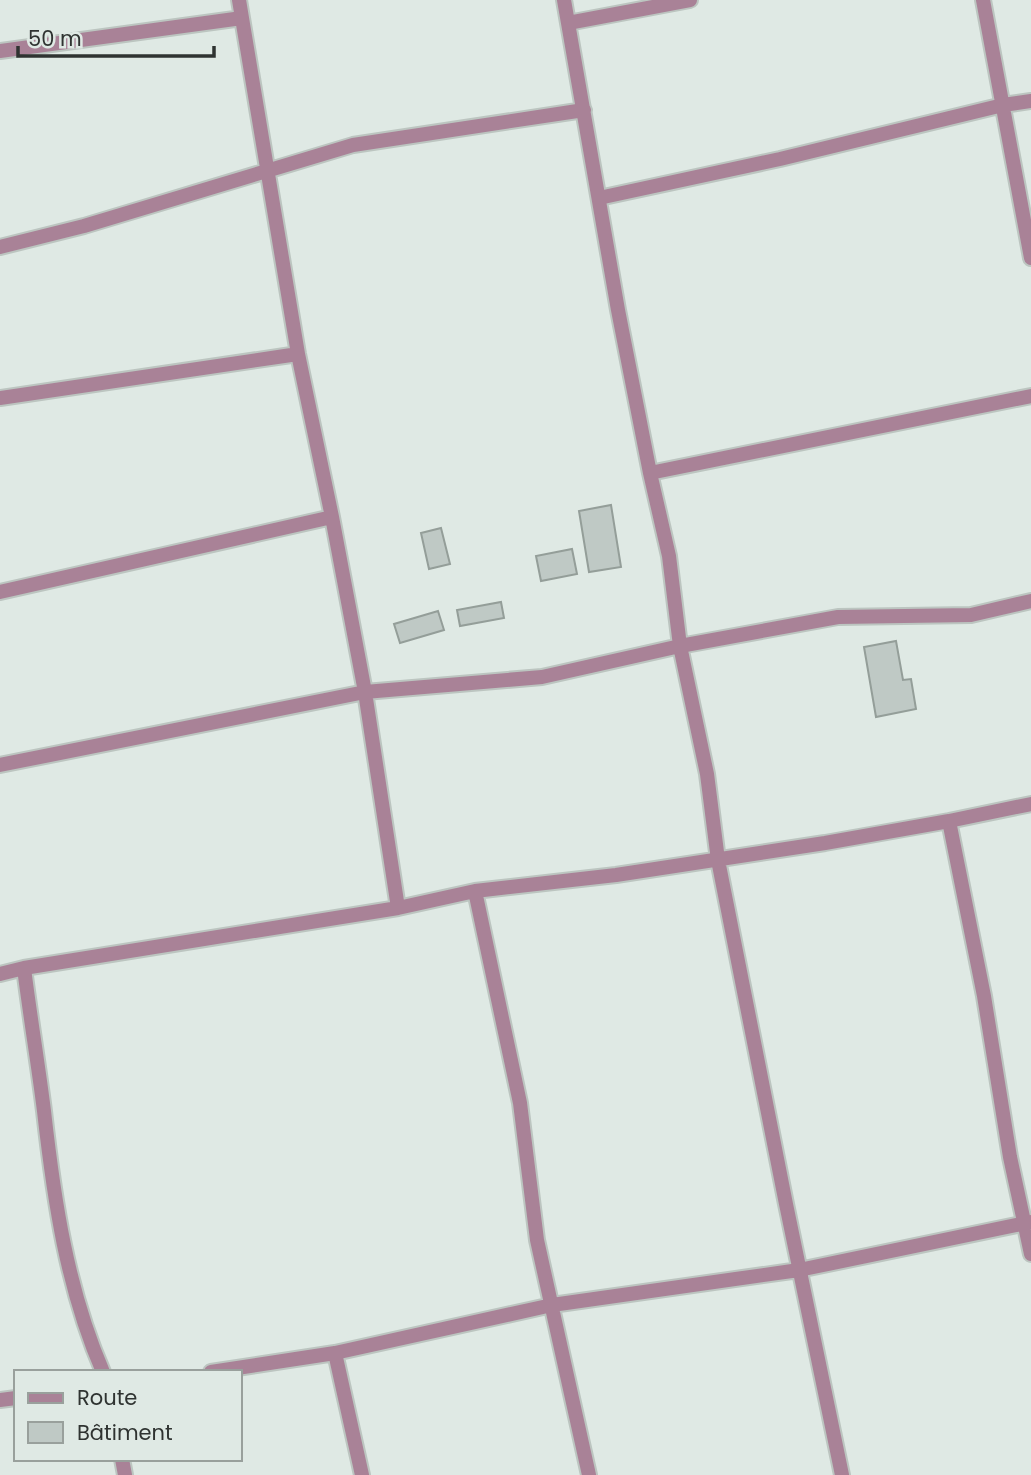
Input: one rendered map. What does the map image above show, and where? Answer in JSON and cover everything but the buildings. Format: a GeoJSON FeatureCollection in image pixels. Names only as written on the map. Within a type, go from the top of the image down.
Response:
{"type":"FeatureCollection","features":[{"type":"Feature","properties":{"kind":"street"},"geometry":{"type":"LineString","coordinates":[[239,0],[298,354],[365,692],[398,908]]}},
{"type":"Feature","properties":{"kind":"street"},"geometry":{"type":"LineString","coordinates":[[564,0],[618,310],[669,556],[680,646],[707,774],[718,860],[842,1475]]}},
{"type":"Feature","properties":{"kind":"street"},"geometry":{"type":"LineString","coordinates":[[568,23],[690,0]]}},
{"type":"Feature","properties":{"kind":"street"},"geometry":{"type":"LineString","coordinates":[[983,0],[1031,258]]}},
{"type":"Feature","properties":{"kind":"street"},"geometry":{"type":"LineString","coordinates":[[0,51],[242,19]]}},
{"type":"Feature","properties":{"kind":"street"},"geometry":{"type":"LineString","coordinates":[[599,198],[780,159],[1003,105],[1031,101]]}},
{"type":"Feature","properties":{"kind":"street"},"geometry":{"type":"LineString","coordinates":[[0,247],[84,226],[353,145],[584,110]]}},
{"type":"Feature","properties":{"kind":"street"},"geometry":{"type":"LineString","coordinates":[[0,398],[298,354]]}},
{"type":"Feature","properties":{"kind":"street"},"geometry":{"type":"LineString","coordinates":[[650,473],[1031,396]]}},
{"type":"Feature","properties":{"kind":"street"},"geometry":{"type":"LineString","coordinates":[[0,592],[332,517]]}},
{"type":"Feature","properties":{"kind":"street"},"geometry":{"type":"LineString","coordinates":[[0,765],[365,692],[542,677],[680,646],[838,617],[971,615],[1031,601]]}},
{"type":"Feature","properties":{"kind":"street"},"geometry":{"type":"LineString","coordinates":[[0,974],[398,908],[475,891],[718,860],[949,821],[1031,804]]}},
{"type":"Feature","properties":{"kind":"street"},"geometry":{"type":"LineString","coordinates":[[949,821],[984,996],[1010,1157],[1028,1222],[1031,1254]]}},
{"type":"Feature","properties":{"kind":"street"},"geometry":{"type":"LineString","coordinates":[[475,891],[520,1103],[537,1240],[589,1475]]}},
{"type":"Feature","properties":{"kind":"street"},"geometry":{"type":"LineString","coordinates":[[24,968],[48,1153],[62,1236],[86,1329],[102,1370]]}},
{"type":"Feature","properties":{"kind":"street"},"geometry":{"type":"LineString","coordinates":[[224,1370],[335,1353],[552,1304],[799,1270],[1028,1222]]}},
{"type":"Feature","properties":{"kind":"street"},"geometry":{"type":"LineString","coordinates":[[335,1353],[362,1475]]}}]}
